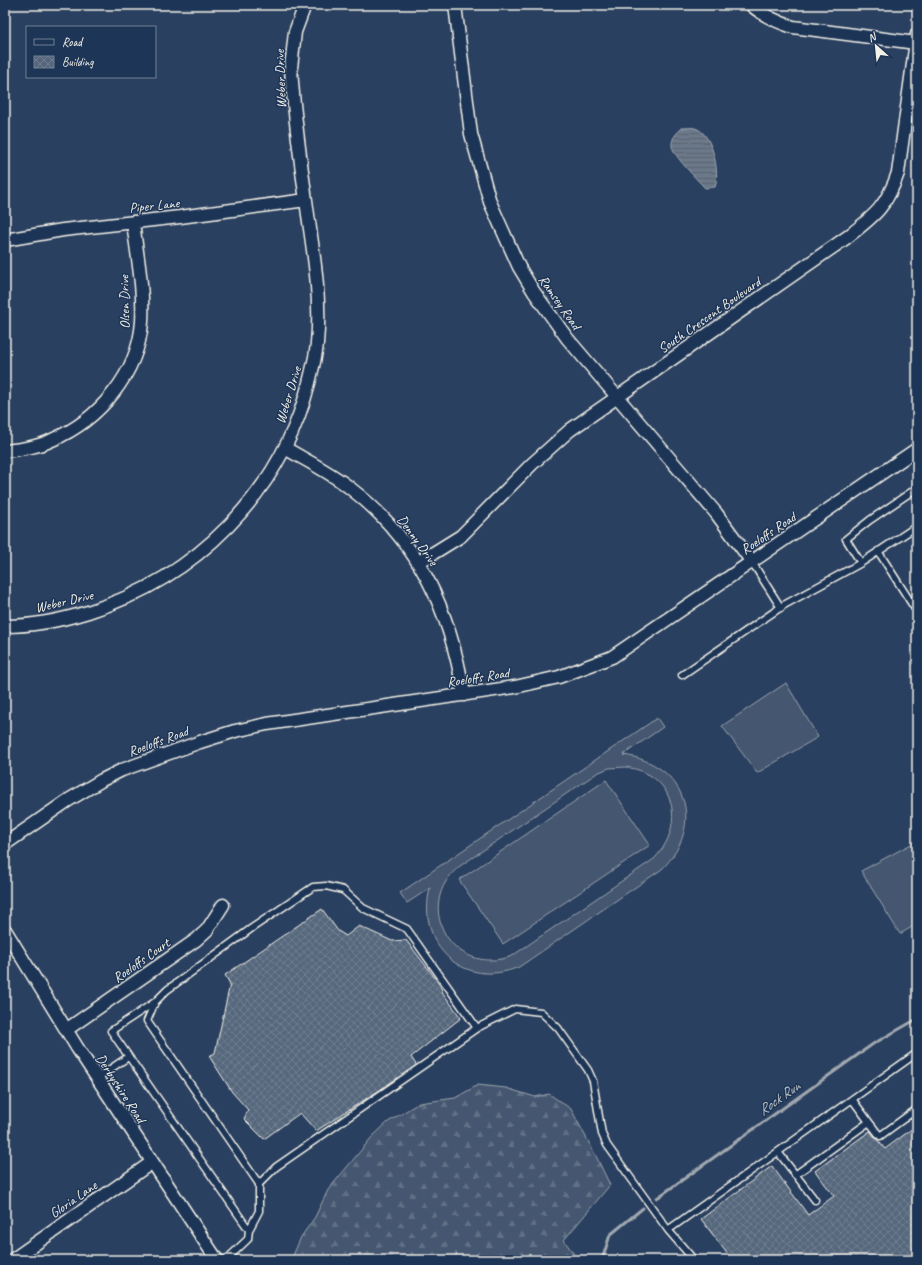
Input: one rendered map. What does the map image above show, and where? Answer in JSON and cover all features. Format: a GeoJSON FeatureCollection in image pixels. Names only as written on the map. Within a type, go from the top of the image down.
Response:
{"type":"FeatureCollection","features":[{"type":"Feature","properties":{"kind":"street","name":"Weber Drive"},"geometry":{"type":"LineString","coordinates":[[5,626],[34,624],[75,616],[117,603],[162,580],[209,546],[232,524],[264,485],[285,448],[296,425],[306,397],[317,344],[316,281],[291,68],[295,32],[305,5]]}},
{"type":"Feature","properties":{"kind":"street","name":"Ramsey Road"},"geometry":{"type":"LineString","coordinates":[[455,5],[471,134],[482,177],[501,229],[534,292],[567,338],[716,513],[752,562]]}},
{"type":"Feature","properties":{"kind":"street"},"geometry":{"type":"LineString","coordinates":[[751,5],[766,16],[794,27],[916,39]]}},
{"type":"Feature","properties":{"kind":"street","name":"South Crescent Boulevard"},"geometry":{"type":"LineString","coordinates":[[419,562],[461,536],[550,446],[617,397],[846,238],[873,217],[884,205],[891,192],[898,173],[916,39]]}},
{"type":"Feature","properties":{"kind":"street","name":"Piper Lane"},"geometry":{"type":"LineString","coordinates":[[5,240],[63,230],[306,200]]}},
{"type":"Feature","properties":{"kind":"street","name":"Olsen Drive"},"geometry":{"type":"LineString","coordinates":[[5,451],[52,441],[70,431],[88,419],[102,406],[124,377],[139,343],[142,323],[142,300],[133,222]]}},
{"type":"Feature","properties":{"kind":"street","name":"Denny Drive"},"geometry":{"type":"LineString","coordinates":[[285,448],[329,474],[366,501],[383,517],[419,562],[434,591],[450,629],[464,695]]}},
{"type":"Feature","properties":{"kind":"street","name":"Roeloffs Road"},"geometry":{"type":"LineString","coordinates":[[5,844],[67,801],[102,780],[122,770],[200,742],[266,724],[464,695],[537,682],[582,669],[612,657],[917,449]]}},
{"type":"Feature","properties":{"kind":"street","name":"Roeloffs Court"},"geometry":{"type":"LineString","coordinates":[[66,1030],[196,940],[207,930],[224,905]]}},
{"type":"Feature","properties":{"kind":"street","name":"Derbyshire Road"},"geometry":{"type":"LineString","coordinates":[[5,930],[97,1079],[217,1260]]}},
{"type":"Feature","properties":{"kind":"street","name":"Gloria Lane"},"geometry":{"type":"LineString","coordinates":[[12,1260],[152,1163]]}},
{"type":"Feature","properties":{"kind":"lane"},"geometry":{"type":"LineString","coordinates":[[861,563],[846,539],[870,520],[917,488]]}},
{"type":"Feature","properties":{"kind":"lane"},"geometry":{"type":"LineString","coordinates":[[682,675],[780,608],[861,563],[917,526]]}},
{"type":"Feature","properties":{"kind":"lane"},"geometry":{"type":"LineString","coordinates":[[878,552],[917,612]]}},
{"type":"Feature","properties":{"kind":"lane"},"geometry":{"type":"LineString","coordinates":[[752,562],[780,608]]}},
{"type":"Feature","properties":{"kind":"lane"},"geometry":{"type":"LineString","coordinates":[[249,1230],[111,1031],[155,1002],[167,990],[252,928],[313,887],[326,886],[343,890],[363,908],[407,929],[477,1028]]}},
{"type":"Feature","properties":{"kind":"lane"},"geometry":{"type":"LineString","coordinates":[[155,1002],[147,1021],[259,1184],[259,1211],[249,1230],[248,1239],[226,1260]]}},
{"type":"Feature","properties":{"kind":"lane"},"geometry":{"type":"LineString","coordinates":[[259,1184],[276,1167],[477,1028],[515,1009],[541,1012],[558,1028],[588,1070],[593,1081],[602,1134],[607,1145],[668,1230],[694,1260]]}},
{"type":"Feature","properties":{"kind":"lane"},"geometry":{"type":"LineString","coordinates":[[668,1230],[917,1053]]}},
{"type":"Feature","properties":{"kind":"lane"},"geometry":{"type":"LineString","coordinates":[[97,1079],[128,1057]]}},
{"type":"Feature","properties":{"kind":"lane"},"geometry":{"type":"LineString","coordinates":[[852,1099],[880,1136],[917,1109]]}},
{"type":"Feature","properties":{"kind":"lane"},"geometry":{"type":"LineString","coordinates":[[795,1175],[869,1122]]}},
{"type":"Feature","properties":{"kind":"lane"},"geometry":{"type":"LineString","coordinates":[[778,1152],[815,1200]]}},
{"type":"Feature","properties":{"kind":"green space"},"geometry":{"type":"Polygon","coordinates":[[[786,683],[818,737],[757,773],[722,726],[786,683]]]}},
{"type":"Feature","properties":{"kind":"green space"},"geometry":{"type":"Polygon","coordinates":[[[657,718],[663,727],[623,755],[644,760],[662,770],[674,783],[683,798],[686,815],[684,833],[676,852],[662,869],[519,967],[499,973],[480,972],[463,967],[448,958],[437,944],[430,928],[428,909],[430,888],[407,903],[400,893],[657,718]],[[625,767],[609,768],[597,773],[460,866],[446,882],[439,900],[439,917],[445,934],[456,947],[472,957],[491,960],[512,956],[654,859],[664,846],[670,831],[673,817],[671,802],[665,790],[655,779],[642,771],[625,767]]]}},
{"type":"Feature","properties":{"kind":"green space"},"geometry":{"type":"Polygon","coordinates":[[[606,780],[650,845],[503,944],[459,880],[606,780]]]}},
{"type":"Feature","properties":{"kind":"green space"},"geometry":{"type":"Polygon","coordinates":[[[917,841],[917,924],[900,934],[861,871],[917,841]]]}},
{"type":"Feature","properties":{"kind":"green space"},"geometry":{"type":"Polygon","coordinates":[[[478,1085],[506,1088],[535,1097],[549,1094],[571,1109],[610,1185],[564,1240],[578,1260],[291,1260],[301,1237],[315,1217],[328,1190],[372,1137],[388,1122],[419,1103],[455,1098],[478,1085]]]}},
{"type":"Feature","properties":{"kind":"shaded area"},"geometry":{"type":"Polygon","coordinates":[[[682,128],[695,128],[701,131],[711,145],[717,173],[715,187],[705,188],[681,162],[674,151],[672,141],[682,128]]]}},
{"type":"Feature","properties":{"kind":"building"},"geometry":{"type":"Polygon","coordinates":[[[322,909],[338,931],[346,936],[359,926],[392,941],[406,940],[439,983],[443,993],[461,1018],[411,1057],[417,1066],[316,1131],[300,1113],[264,1139],[244,1119],[248,1110],[232,1092],[209,1056],[215,1053],[230,984],[225,975],[322,909]]]}},
{"type":"Feature","properties":{"kind":"building"},"geometry":{"type":"Polygon","coordinates":[[[917,1125],[917,1173],[915,1174],[917,1177],[917,1260],[732,1260],[701,1219],[772,1166],[808,1215],[834,1196],[815,1171],[870,1131],[885,1149],[917,1125]]]}},
{"type":"Feature","properties":{"kind":"waterway","name":"Rock Run"},"geometry":{"type":"LineString","coordinates":[[657,1198],[873,1044],[917,1019]]}},
{"type":"Feature","properties":{"kind":"waterway","name":"Rock Run"},"geometry":{"type":"LineString","coordinates":[[602,1260],[610,1235],[643,1208]]}}]}
